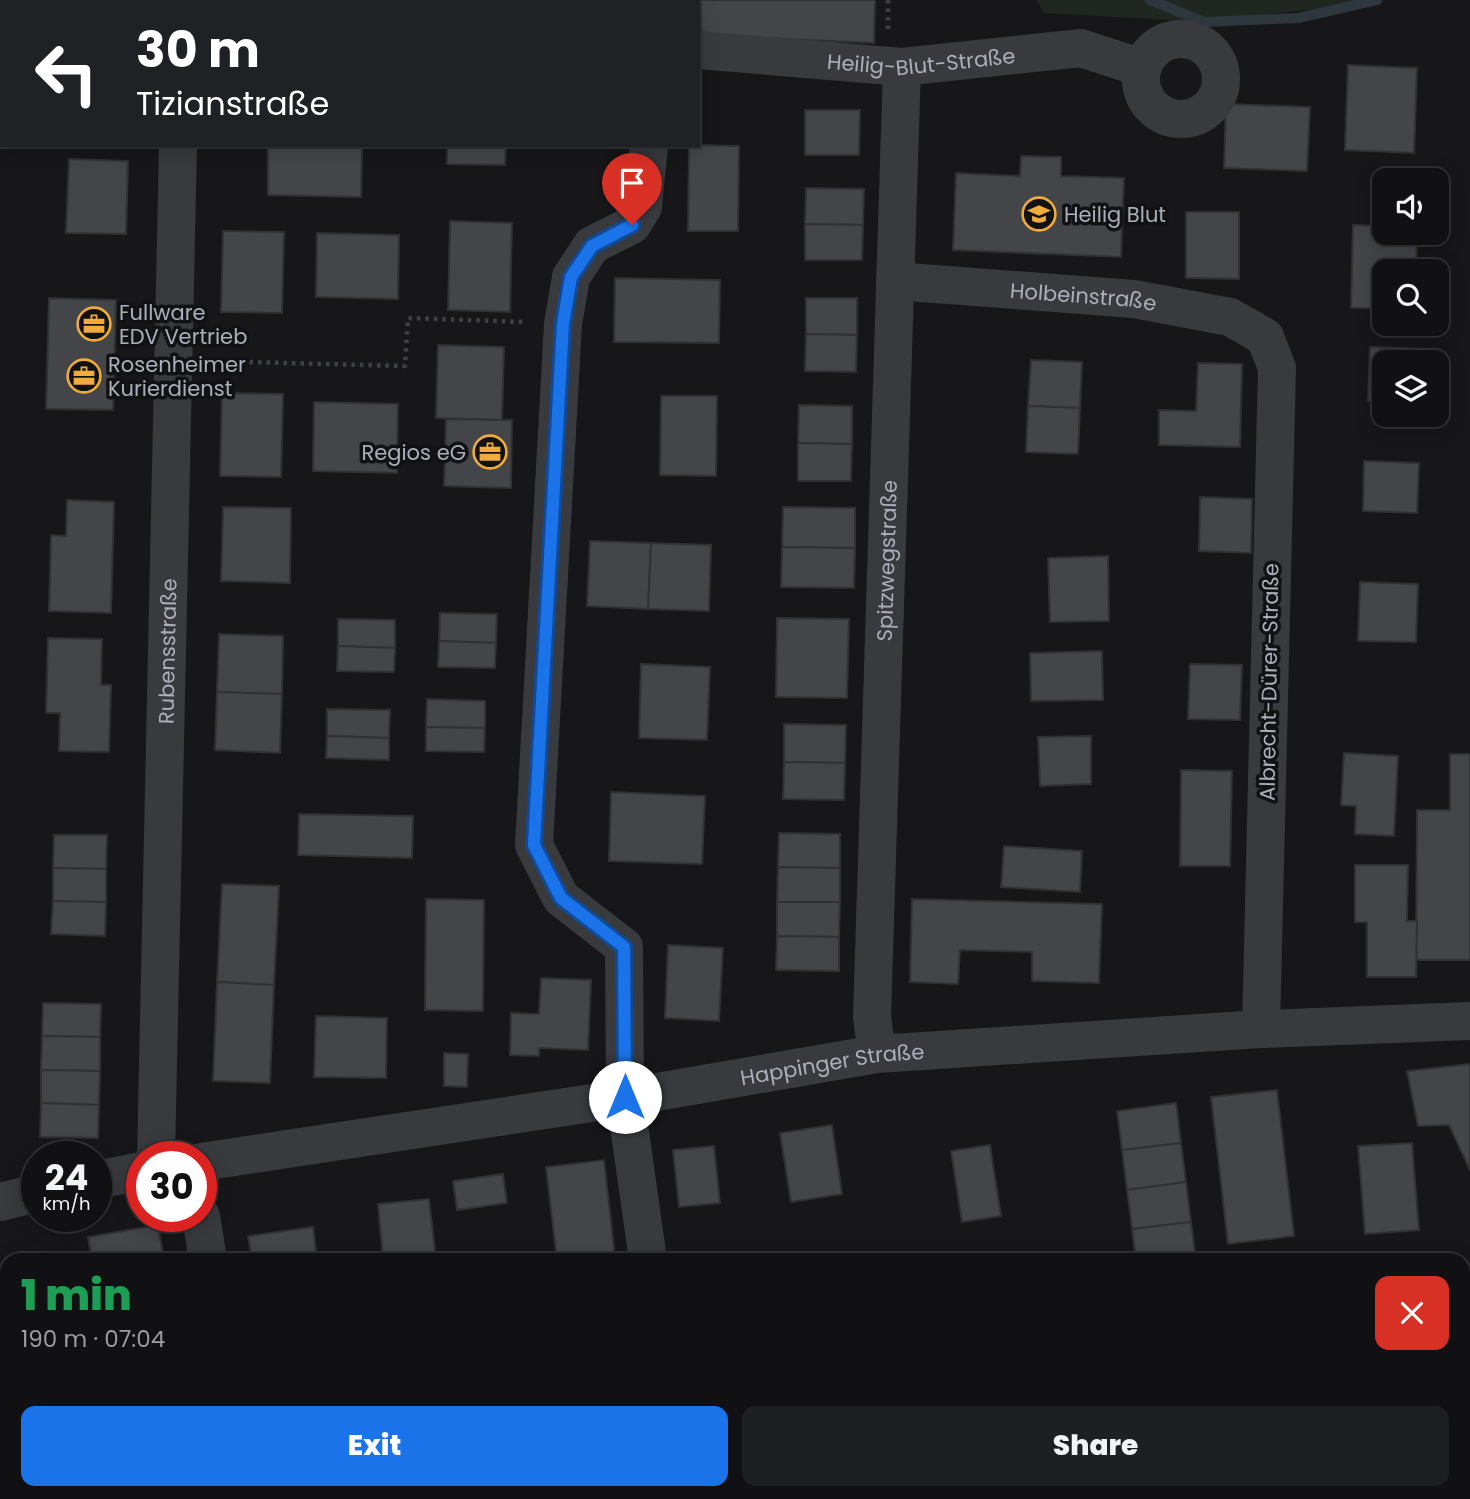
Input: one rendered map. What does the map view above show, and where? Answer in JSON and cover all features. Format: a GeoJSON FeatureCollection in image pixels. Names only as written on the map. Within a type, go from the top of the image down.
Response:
{"type":"FeatureCollection","features":[{"type":"Feature","properties":{"kind":"street","name":"Heilig-Blut-Straße"},"geometry":{"type":"LineString","coordinates":[[700,50],[902,67],[1081,48],[1142,68]]}},
{"type":"Feature","properties":{"kind":"street","name":"Spitzwegstraße"},"geometry":{"type":"LineString","coordinates":[[877,1054],[872,1017],[902,67]]}},
{"type":"Feature","properties":{"kind":"street","name":"Rubensstraße"},"geometry":{"type":"LineString","coordinates":[[156,1141],[178,147]]}},
{"type":"Feature","properties":{"kind":"street"},"geometry":{"type":"LineString","coordinates":[[647,1253],[625,1097],[624,947],[561,898],[534,845],[563,324],[571,277],[592,246],[632,225],[643,207],[649,147]]}},
{"type":"Feature","properties":{"kind":"street","name":"Holbeinstraße"},"geometry":{"type":"LineString","coordinates":[[895,281],[1134,299],[1230,317],[1265,337]]}},
{"type":"Feature","properties":{"kind":"street","name":"Albrecht-Dürer-Straße"},"geometry":{"type":"LineString","coordinates":[[1261,1029],[1277,368],[1265,337]]}},
{"type":"Feature","properties":{"kind":"street","name":"Happinger Straße"},"geometry":{"type":"LineString","coordinates":[[217,1160],[625,1097],[877,1054],[1261,1029],[1470,1021]]}},
{"type":"Feature","properties":{"kind":"street"},"geometry":{"type":"LineString","coordinates":[[0,1202],[21,1197]]}},
{"type":"Feature","properties":{"kind":"street"},"geometry":{"type":"LineString","coordinates":[[204,1232],[207,1253]]}},
{"type":"Feature","properties":{"kind":"path"},"geometry":{"type":"LineString","coordinates":[[174,360],[405,366],[408,318],[563,324]]}},
{"type":"Feature","properties":{"kind":"shaded area"},"geometry":{"type":"Polygon","coordinates":[[[1036,0],[1388,0],[1206,22],[1044,13],[1036,0]]]}},
{"type":"Feature","properties":{"kind":"building"},"geometry":{"type":"Polygon","coordinates":[[[700,0],[875,0],[874,43],[700,35],[700,0]]]}},
{"type":"Feature","properties":{"kind":"building"},"geometry":{"type":"Polygon","coordinates":[[[1348,65],[1417,68],[1414,153],[1345,150],[1348,65]]]}},
{"type":"Feature","properties":{"kind":"building"},"geometry":{"type":"Polygon","coordinates":[[[1226,104],[1310,107],[1307,171],[1224,168],[1226,104]]]}},
{"type":"Feature","properties":{"kind":"building"},"geometry":{"type":"Polygon","coordinates":[[[805,110],[860,110],[859,155],[805,155],[805,110]]]}},
{"type":"Feature","properties":{"kind":"building"},"geometry":{"type":"Polygon","coordinates":[[[739,146],[738,231],[688,231],[689,147],[739,146]]]}},
{"type":"Feature","properties":{"kind":"building"},"geometry":{"type":"Polygon","coordinates":[[[268,147],[362,147],[361,197],[268,195],[268,147]]]}},
{"type":"Feature","properties":{"kind":"building"},"geometry":{"type":"Polygon","coordinates":[[[447,147],[506,147],[505,165],[447,164],[447,147]]]}},
{"type":"Feature","properties":{"kind":"building","name":"Heilig Blut"},"geometry":{"type":"Polygon","coordinates":[[[1021,156],[1061,157],[1061,176],[1124,178],[1121,257],[953,250],[956,173],[1020,176],[1021,156]]]}},
{"type":"Feature","properties":{"kind":"building"},"geometry":{"type":"Polygon","coordinates":[[[69,159],[128,161],[126,234],[66,233],[69,159]]]}},
{"type":"Feature","properties":{"kind":"building"},"geometry":{"type":"Polygon","coordinates":[[[806,188],[864,189],[863,225],[805,224],[806,188]]]}},
{"type":"Feature","properties":{"kind":"building"},"geometry":{"type":"Polygon","coordinates":[[[1186,212],[1239,212],[1239,279],[1186,278],[1186,212]]]}},
{"type":"Feature","properties":{"kind":"building"},"geometry":{"type":"Polygon","coordinates":[[[450,221],[512,223],[510,312],[448,310],[450,221]]]}},
{"type":"Feature","properties":{"kind":"building"},"geometry":{"type":"Polygon","coordinates":[[[805,224],[863,225],[862,260],[805,260],[805,224]]]}},
{"type":"Feature","properties":{"kind":"building"},"geometry":{"type":"Polygon","coordinates":[[[1353,225],[1372,226],[1372,245],[1417,245],[1416,259],[1372,259],[1372,308],[1351,308],[1353,225]]]}},
{"type":"Feature","properties":{"kind":"building"},"geometry":{"type":"Polygon","coordinates":[[[223,231],[284,232],[282,313],[221,312],[223,231]]]}},
{"type":"Feature","properties":{"kind":"building"},"geometry":{"type":"Polygon","coordinates":[[[317,233],[399,235],[398,299],[316,297],[317,233]]]}},
{"type":"Feature","properties":{"kind":"building"},"geometry":{"type":"Polygon","coordinates":[[[615,278],[720,280],[719,343],[614,342],[615,278]]]}},
{"type":"Feature","properties":{"kind":"building"},"geometry":{"type":"Polygon","coordinates":[[[49,298],[116,300],[113,410],[46,409],[49,298]]]}},
{"type":"Feature","properties":{"kind":"building"},"geometry":{"type":"Polygon","coordinates":[[[806,298],[857,298],[857,335],[806,334],[806,298]]]}},
{"type":"Feature","properties":{"kind":"building"},"geometry":{"type":"Polygon","coordinates":[[[806,334],[857,335],[856,372],[805,371],[806,334]]]}},
{"type":"Feature","properties":{"kind":"building"},"geometry":{"type":"Polygon","coordinates":[[[438,345],[504,347],[502,420],[436,418],[438,345]]]}},
{"type":"Feature","properties":{"kind":"building"},"geometry":{"type":"Polygon","coordinates":[[[1370,347],[1425,349],[1372,350],[1372,401],[1368,401],[1370,347]]]}},
{"type":"Feature","properties":{"kind":"building"},"geometry":{"type":"Polygon","coordinates":[[[1031,360],[1082,362],[1080,408],[1028,406],[1031,360]]]}},
{"type":"Feature","properties":{"kind":"building"},"geometry":{"type":"Polygon","coordinates":[[[1198,363],[1242,364],[1240,447],[1159,445],[1159,410],[1196,411],[1198,363]]]}},
{"type":"Feature","properties":{"kind":"building"},"geometry":{"type":"Polygon","coordinates":[[[222,393],[283,394],[281,477],[220,476],[222,393]]]}},
{"type":"Feature","properties":{"kind":"building"},"geometry":{"type":"Polygon","coordinates":[[[661,396],[717,396],[716,476],[660,475],[661,396]]]}},
{"type":"Feature","properties":{"kind":"building"},"geometry":{"type":"Polygon","coordinates":[[[314,402],[398,404],[397,473],[313,471],[314,402]]]}},
{"type":"Feature","properties":{"kind":"building"},"geometry":{"type":"Polygon","coordinates":[[[799,405],[852,406],[852,444],[798,443],[799,405]]]}},
{"type":"Feature","properties":{"kind":"building"},"geometry":{"type":"Polygon","coordinates":[[[1028,406],[1080,408],[1078,454],[1026,452],[1028,406]]]}},
{"type":"Feature","properties":{"kind":"building"},"geometry":{"type":"Polygon","coordinates":[[[446,419],[512,420],[511,488],[444,486],[446,419]]]}},
{"type":"Feature","properties":{"kind":"building"},"geometry":{"type":"Polygon","coordinates":[[[798,443],[852,444],[851,481],[798,481],[798,443]]]}},
{"type":"Feature","properties":{"kind":"building"},"geometry":{"type":"Polygon","coordinates":[[[1364,461],[1419,463],[1417,513],[1363,511],[1364,461]]]}},
{"type":"Feature","properties":{"kind":"building"},"geometry":{"type":"Polygon","coordinates":[[[1200,497],[1252,499],[1251,553],[1199,551],[1200,497]]]}},
{"type":"Feature","properties":{"kind":"building"},"geometry":{"type":"Polygon","coordinates":[[[67,500],[114,502],[111,613],[49,611],[51,535],[66,536],[67,500]]]}},
{"type":"Feature","properties":{"kind":"building"},"geometry":{"type":"Polygon","coordinates":[[[223,507],[291,508],[290,583],[221,581],[223,507]]]}},
{"type":"Feature","properties":{"kind":"building"},"geometry":{"type":"Polygon","coordinates":[[[783,507],[855,508],[855,548],[782,547],[783,507]]]}},
{"type":"Feature","properties":{"kind":"building"},"geometry":{"type":"Polygon","coordinates":[[[590,541],[651,543],[648,609],[587,606],[590,541]]]}},
{"type":"Feature","properties":{"kind":"building"},"geometry":{"type":"Polygon","coordinates":[[[651,543],[711,545],[709,611],[648,609],[651,543]]]}},
{"type":"Feature","properties":{"kind":"building"},"geometry":{"type":"Polygon","coordinates":[[[782,547],[855,548],[854,588],[781,587],[782,547]]]}},
{"type":"Feature","properties":{"kind":"building"},"geometry":{"type":"Polygon","coordinates":[[[1108,556],[1109,621],[1050,622],[1048,558],[1108,556]]]}},
{"type":"Feature","properties":{"kind":"building"},"geometry":{"type":"Polygon","coordinates":[[[1360,582],[1418,584],[1416,642],[1358,641],[1360,582]]]}},
{"type":"Feature","properties":{"kind":"building"},"geometry":{"type":"Polygon","coordinates":[[[440,613],[497,614],[496,643],[439,641],[440,613]]]}},
{"type":"Feature","properties":{"kind":"building"},"geometry":{"type":"Polygon","coordinates":[[[777,618],[849,619],[847,698],[776,697],[777,618]]]}},
{"type":"Feature","properties":{"kind":"building"},"geometry":{"type":"Polygon","coordinates":[[[338,619],[395,620],[395,648],[338,646],[338,619]]]}},
{"type":"Feature","properties":{"kind":"building"},"geometry":{"type":"Polygon","coordinates":[[[219,634],[283,636],[282,694],[217,692],[219,634]]]}},
{"type":"Feature","properties":{"kind":"building"},"geometry":{"type":"Polygon","coordinates":[[[48,638],[102,639],[101,685],[111,685],[109,752],[59,751],[60,713],[46,713],[48,638]]]}},
{"type":"Feature","properties":{"kind":"building"},"geometry":{"type":"Polygon","coordinates":[[[439,641],[496,643],[495,668],[438,667],[439,641]]]}},
{"type":"Feature","properties":{"kind":"building"},"geometry":{"type":"Polygon","coordinates":[[[338,646],[395,648],[394,672],[337,671],[338,646]]]}},
{"type":"Feature","properties":{"kind":"building"},"geometry":{"type":"Polygon","coordinates":[[[1102,651],[1103,700],[1031,701],[1030,653],[1102,651]]]}},
{"type":"Feature","properties":{"kind":"building"},"geometry":{"type":"Polygon","coordinates":[[[641,664],[710,667],[707,740],[639,738],[641,664]]]}},
{"type":"Feature","properties":{"kind":"building"},"geometry":{"type":"Polygon","coordinates":[[[1190,664],[1242,665],[1240,720],[1188,719],[1190,664]]]}},
{"type":"Feature","properties":{"kind":"building"},"geometry":{"type":"Polygon","coordinates":[[[217,692],[282,694],[280,753],[215,750],[217,692]]]}},
{"type":"Feature","properties":{"kind":"building"},"geometry":{"type":"Polygon","coordinates":[[[427,699],[485,701],[485,728],[426,727],[427,699]]]}},
{"type":"Feature","properties":{"kind":"building"},"geometry":{"type":"Polygon","coordinates":[[[327,709],[390,710],[389,738],[327,736],[327,709]]]}},
{"type":"Feature","properties":{"kind":"building"},"geometry":{"type":"Polygon","coordinates":[[[784,724],[846,725],[845,763],[784,762],[784,724]]]}},
{"type":"Feature","properties":{"kind":"building"},"geometry":{"type":"Polygon","coordinates":[[[426,727],[485,728],[484,752],[426,751],[426,727]]]}},
{"type":"Feature","properties":{"kind":"building"},"geometry":{"type":"Polygon","coordinates":[[[327,736],[389,738],[389,760],[326,758],[327,736]]]}},
{"type":"Feature","properties":{"kind":"building"},"geometry":{"type":"Polygon","coordinates":[[[1091,736],[1091,784],[1040,786],[1038,737],[1091,736]]]}},
{"type":"Feature","properties":{"kind":"building"},"geometry":{"type":"Polygon","coordinates":[[[1344,753],[1398,756],[1394,836],[1355,834],[1356,806],[1341,805],[1344,753]]]}},
{"type":"Feature","properties":{"kind":"building"},"geometry":{"type":"Polygon","coordinates":[[[1450,754],[1470,754],[1470,960],[1416,960],[1417,810],[1450,810],[1450,754]]]}},
{"type":"Feature","properties":{"kind":"building"},"geometry":{"type":"Polygon","coordinates":[[[784,762],[845,763],[844,800],[783,799],[784,762]]]}},
{"type":"Feature","properties":{"kind":"building"},"geometry":{"type":"Polygon","coordinates":[[[1181,770],[1232,771],[1230,866],[1180,866],[1181,770]]]}},
{"type":"Feature","properties":{"kind":"building"},"geometry":{"type":"Polygon","coordinates":[[[611,792],[705,796],[702,864],[609,861],[611,792]]]}},
{"type":"Feature","properties":{"kind":"building"},"geometry":{"type":"Polygon","coordinates":[[[299,814],[413,816],[412,858],[298,855],[299,814]]]}},
{"type":"Feature","properties":{"kind":"building"},"geometry":{"type":"Polygon","coordinates":[[[779,833],[840,834],[840,868],[778,867],[779,833]]]}},
{"type":"Feature","properties":{"kind":"building"},"geometry":{"type":"Polygon","coordinates":[[[54,835],[107,835],[106,869],[53,868],[54,835]]]}},
{"type":"Feature","properties":{"kind":"building"},"geometry":{"type":"Polygon","coordinates":[[[1004,846],[1082,851],[1080,892],[1001,887],[1004,846]]]}},
{"type":"Feature","properties":{"kind":"building"},"geometry":{"type":"Polygon","coordinates":[[[1355,865],[1408,865],[1407,921],[1417,921],[1416,977],[1367,977],[1367,922],[1355,922],[1355,865]]]}},
{"type":"Feature","properties":{"kind":"building"},"geometry":{"type":"Polygon","coordinates":[[[778,867],[840,868],[840,902],[777,902],[778,867]]]}},
{"type":"Feature","properties":{"kind":"building"},"geometry":{"type":"Polygon","coordinates":[[[53,868],[106,869],[106,902],[53,901],[53,868]]]}},
{"type":"Feature","properties":{"kind":"building"},"geometry":{"type":"Polygon","coordinates":[[[222,884],[279,886],[274,985],[217,982],[222,884]]]}},
{"type":"Feature","properties":{"kind":"building"},"geometry":{"type":"Polygon","coordinates":[[[426,899],[484,900],[483,1011],[425,1010],[426,899]]]}},
{"type":"Feature","properties":{"kind":"building"},"geometry":{"type":"Polygon","coordinates":[[[912,899],[1102,904],[1099,983],[1032,981],[1032,952],[960,950],[958,984],[910,982],[912,899]]]}},
{"type":"Feature","properties":{"kind":"building"},"geometry":{"type":"Polygon","coordinates":[[[53,901],[106,902],[105,936],[51,934],[53,901]]]}},
{"type":"Feature","properties":{"kind":"building"},"geometry":{"type":"Polygon","coordinates":[[[777,902],[840,902],[839,937],[777,936],[777,902]]]}},
{"type":"Feature","properties":{"kind":"building"},"geometry":{"type":"Polygon","coordinates":[[[777,936],[839,937],[839,971],[776,970],[777,936]]]}},
{"type":"Feature","properties":{"kind":"building"},"geometry":{"type":"Polygon","coordinates":[[[668,945],[723,948],[719,1021],[665,1018],[668,945]]]}},
{"type":"Feature","properties":{"kind":"building"},"geometry":{"type":"Polygon","coordinates":[[[541,978],[591,980],[588,1050],[539,1048],[539,1056],[510,1055],[511,1013],[539,1014],[541,978]]]}},
{"type":"Feature","properties":{"kind":"building"},"geometry":{"type":"Polygon","coordinates":[[[217,982],[274,985],[270,1083],[213,1081],[217,982]]]}},
{"type":"Feature","properties":{"kind":"building"},"geometry":{"type":"Polygon","coordinates":[[[43,1003],[101,1004],[100,1037],[42,1036],[43,1003]]]}},
{"type":"Feature","properties":{"kind":"building"},"geometry":{"type":"Polygon","coordinates":[[[316,1016],[387,1018],[386,1078],[314,1077],[316,1016]]]}},
{"type":"Feature","properties":{"kind":"building"},"geometry":{"type":"Polygon","coordinates":[[[42,1036],[100,1037],[100,1071],[41,1070],[42,1036]]]}},
{"type":"Feature","properties":{"kind":"building"},"geometry":{"type":"Polygon","coordinates":[[[444,1053],[468,1054],[467,1087],[444,1086],[444,1053]]]}},
{"type":"Feature","properties":{"kind":"building"},"geometry":{"type":"Polygon","coordinates":[[[1470,1064],[1470,1170],[1449,1125],[1418,1126],[1407,1071],[1470,1064]]]}},
{"type":"Feature","properties":{"kind":"building"},"geometry":{"type":"Polygon","coordinates":[[[41,1070],[100,1071],[99,1105],[41,1103],[41,1070]]]}},
{"type":"Feature","properties":{"kind":"building"},"geometry":{"type":"Polygon","coordinates":[[[1277,1090],[1294,1236],[1228,1244],[1211,1097],[1277,1090]]]}},
{"type":"Feature","properties":{"kind":"building"},"geometry":{"type":"Polygon","coordinates":[[[41,1103],[99,1105],[98,1138],[40,1137],[41,1103]]]}},
{"type":"Feature","properties":{"kind":"building"},"geometry":{"type":"Polygon","coordinates":[[[1176,1103],[1181,1143],[1122,1150],[1117,1111],[1176,1103]]]}},
{"type":"Feature","properties":{"kind":"building"},"geometry":{"type":"Polygon","coordinates":[[[832,1125],[842,1194],[791,1202],[780,1133],[832,1125]]]}},
{"type":"Feature","properties":{"kind":"building"},"geometry":{"type":"Polygon","coordinates":[[[1181,1143],[1186,1182],[1127,1190],[1122,1150],[1181,1143]]]}},
{"type":"Feature","properties":{"kind":"building"},"geometry":{"type":"Polygon","coordinates":[[[1412,1143],[1419,1230],[1365,1234],[1358,1146],[1412,1143]]]}},
{"type":"Feature","properties":{"kind":"building"},"geometry":{"type":"Polygon","coordinates":[[[990,1145],[1001,1216],[962,1222],[951,1151],[990,1145]]]}},
{"type":"Feature","properties":{"kind":"building"},"geometry":{"type":"Polygon","coordinates":[[[714,1146],[720,1203],[679,1207],[673,1150],[714,1146]]]}},
{"type":"Feature","properties":{"kind":"building"},"geometry":{"type":"Polygon","coordinates":[[[604,1160],[615,1253],[556,1253],[546,1167],[604,1160]]]}},
{"type":"Feature","properties":{"kind":"building"},"geometry":{"type":"Polygon","coordinates":[[[503,1174],[507,1203],[457,1210],[453,1181],[503,1174]]]}},
{"type":"Feature","properties":{"kind":"building"},"geometry":{"type":"Polygon","coordinates":[[[1186,1182],[1191,1222],[1132,1229],[1127,1190],[1186,1182]]]}},
{"type":"Feature","properties":{"kind":"building"},"geometry":{"type":"Polygon","coordinates":[[[429,1199],[435,1253],[382,1253],[378,1204],[429,1199]]]}},
{"type":"Feature","properties":{"kind":"building"},"geometry":{"type":"Polygon","coordinates":[[[1191,1222],[1195,1253],[1135,1253],[1132,1229],[1191,1222]]]}},
{"type":"Feature","properties":{"kind":"building"},"geometry":{"type":"Polygon","coordinates":[[[313,1227],[316,1253],[251,1253],[248,1236],[313,1227]]]}},
{"type":"Feature","properties":{"kind":"building"},"geometry":{"type":"Polygon","coordinates":[[[126,1230],[159,1232],[163,1253],[91,1253],[88,1237],[126,1230]]]}},
{"type":"Feature","properties":{"kind":"waterway"},"geometry":{"type":"LineString","coordinates":[[1150,0],[1204,22],[1298,18],[1377,0]]}},
{"type":"Feature","properties":{"kind":"place","name":"Heilig Blut"},"geometry":{"type":"Point","coordinates":[1039,214]}},
{"type":"Feature","properties":{"kind":"place","name":"Fullware EDV Vertrieb"},"geometry":{"type":"Point","coordinates":[94,324]}},
{"type":"Feature","properties":{"kind":"place","name":"Rosenheimer Kurierdienst"},"geometry":{"type":"Point","coordinates":[84,376]}},
{"type":"Feature","properties":{"kind":"place","name":"Regios eG"},"geometry":{"type":"Point","coordinates":[490,452]}},
{"type":"Feature","properties":{"kind":"route"},"geometry":{"type":"LineString","coordinates":[[625,1097],[624,947],[561,898],[534,845],[563,324],[571,277],[592,246],[632,225]]}}]}
